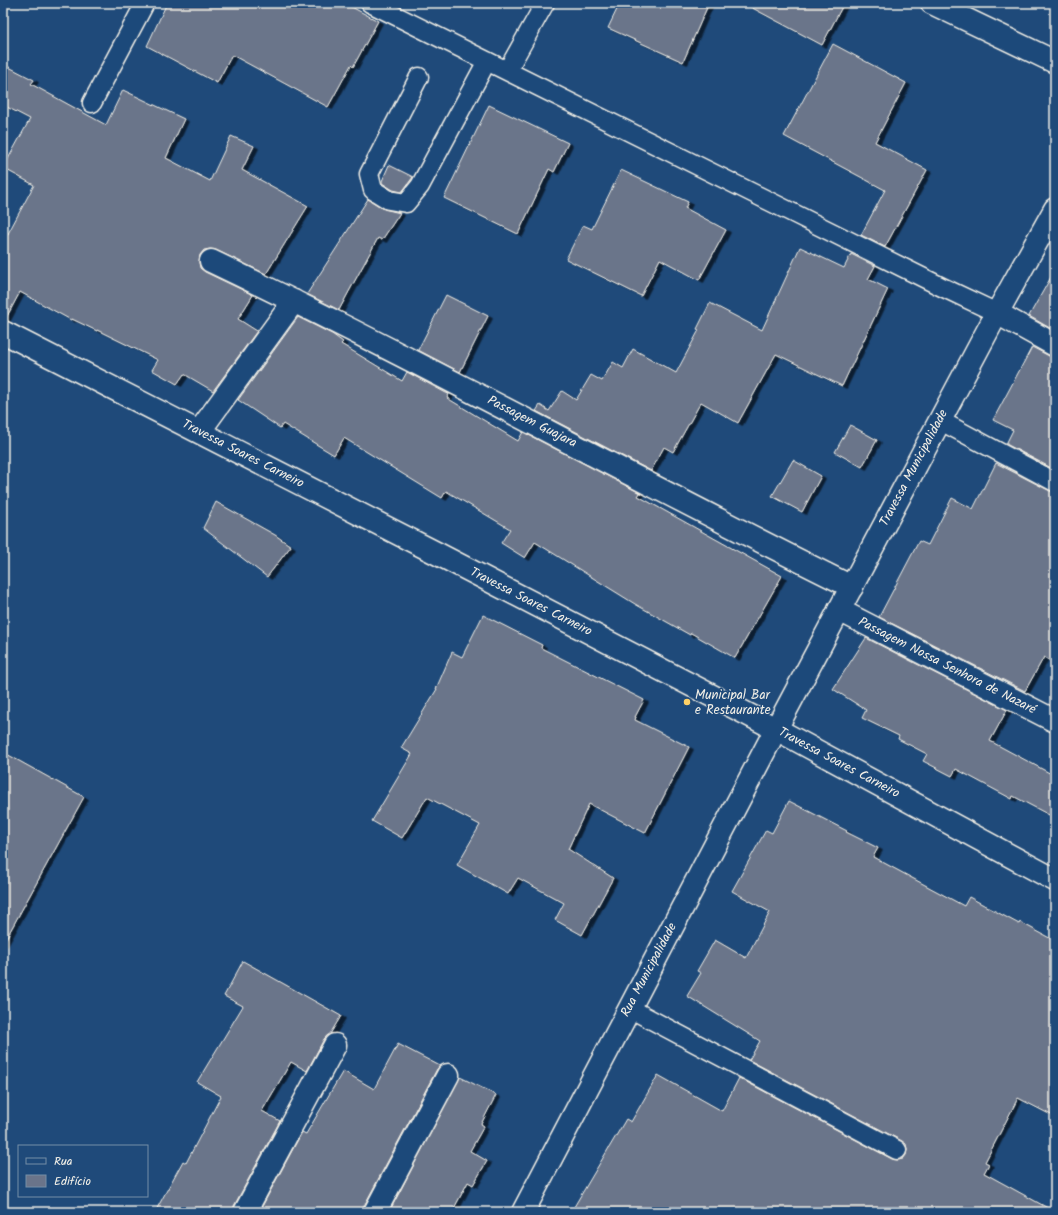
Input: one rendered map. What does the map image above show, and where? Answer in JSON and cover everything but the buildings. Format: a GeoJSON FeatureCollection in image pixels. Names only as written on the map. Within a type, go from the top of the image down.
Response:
{"type":"FeatureCollection","features":[{"type":"Feature","properties":{"kind":"street"},"geometry":{"type":"LineString","coordinates":[[932,3],[1055,62]]}},
{"type":"Feature","properties":{"kind":"street","name":"Travessa Municipalidade"},"geometry":{"type":"LineString","coordinates":[[776,729],[997,313],[1055,209]]}},
{"type":"Feature","properties":{"kind":"street","name":"Passagem Guajara"},"geometry":{"type":"LineString","coordinates":[[211,261],[440,375],[755,540],[852,587]]}},
{"type":"Feature","properties":{"kind":"street"},"geometry":{"type":"LineString","coordinates":[[198,432],[294,301]]}},
{"type":"Feature","properties":{"kind":"street"},"geometry":{"type":"LineString","coordinates":[[997,313],[1055,345]]}},
{"type":"Feature","properties":{"kind":"street","name":"Travessa Soares Carneiro"},"geometry":{"type":"LineString","coordinates":[[3,332],[776,729],[1055,880]]}},
{"type":"Feature","properties":{"kind":"street","name":"Passagem Nossa Senhora de Nazaré"},"geometry":{"type":"LineString","coordinates":[[839,610],[1055,721]]}},
{"type":"Feature","properties":{"kind":"street","name":"Rua Municipalidade"},"geometry":{"type":"LineString","coordinates":[[525,1211],[629,1008],[776,729]]}},
{"type":"Feature","properties":{"kind":"street"},"geometry":{"type":"LineString","coordinates":[[245,1212],[335,1045]]}},
{"type":"Feature","properties":{"kind":"street"},"geometry":{"type":"LineString","coordinates":[[375,1212],[448,1075]]}},
{"type":"Feature","properties":{"kind":"lane"},"geometry":{"type":"LineString","coordinates":[[92,103],[145,3]]}},
{"type":"Feature","properties":{"kind":"lane"},"geometry":{"type":"LineString","coordinates":[[370,3],[997,313]]}},
{"type":"Feature","properties":{"kind":"lane"},"geometry":{"type":"LineString","coordinates":[[507,71],[545,3]]}},
{"type":"Feature","properties":{"kind":"lane"},"geometry":{"type":"LineString","coordinates":[[419,77],[369,174],[373,190],[389,200],[406,203],[420,186],[487,61]]}},
{"type":"Feature","properties":{"kind":"lane"},"geometry":{"type":"LineString","coordinates":[[940,420],[1055,482]]}},
{"type":"Feature","properties":{"kind":"lane"},"geometry":{"type":"LineString","coordinates":[[629,1008],[897,1150]]}},
{"type":"Feature","properties":{"kind":"place","name":"Municipal Bar e Restaurante"},"geometry":{"type":"Point","coordinates":[687,702]}}]}
